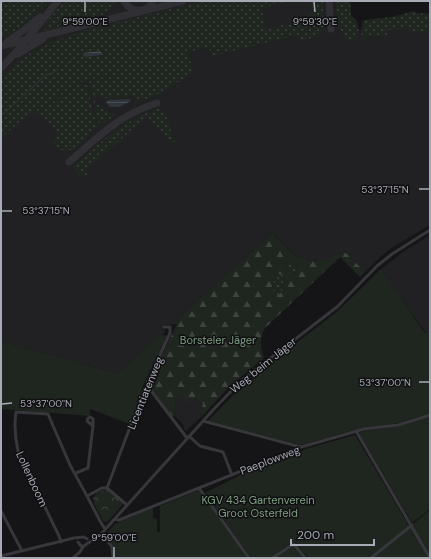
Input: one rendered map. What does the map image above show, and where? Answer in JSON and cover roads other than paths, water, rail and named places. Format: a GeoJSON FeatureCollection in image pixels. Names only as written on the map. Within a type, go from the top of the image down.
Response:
{"type":"FeatureCollection","features":[{"type":"Feature","properties":{"kind":"street","name":"Weg beim Jäger"},"geometry":{"type":"LineString","coordinates":[[80,543],[86,545],[88,541],[93,541],[102,533],[188,437],[242,380],[328,314],[377,266],[392,254],[430,230]]}},
{"type":"Feature","properties":{"kind":"street","name":"Licentiatenweg"},"geometry":{"type":"LineString","coordinates":[[108,488],[144,390],[149,388],[147,383],[170,333],[170,327],[164,327]]}},
{"type":"Feature","properties":{"kind":"street"},"geometry":{"type":"LineString","coordinates":[[149,388],[188,437],[200,446],[223,452],[232,475]]}},
{"type":"Feature","properties":{"kind":"street","name":"Lollenboom"},"geometry":{"type":"LineString","coordinates":[[61,542],[18,451],[14,423],[16,412],[48,414],[70,465],[76,473]]}},
{"type":"Feature","properties":{"kind":"street","name":"Paeplowweg"},"geometry":{"type":"LineString","coordinates":[[115,519],[119,520],[301,447],[356,431],[398,425],[430,415]]}},
{"type":"Feature","properties":{"kind":"street"},"geometry":{"type":"LineString","coordinates":[[203,421],[301,447]]}},
{"type":"Feature","properties":{"kind":"street"},"geometry":{"type":"LineString","coordinates":[[92,426],[88,468],[76,473],[102,526],[105,529]]}},
{"type":"Feature","properties":{"kind":"street"},"geometry":{"type":"LineString","coordinates":[[356,431],[430,558]]}},
{"type":"Feature","properties":{"kind":"street"},"geometry":{"type":"LineString","coordinates":[[87,496],[102,488],[108,488],[127,505]]}},
{"type":"Feature","properties":{"kind":"street"},"geometry":{"type":"LineString","coordinates":[[199,488],[249,558]]}},
{"type":"Feature","properties":{"kind":"street"},"geometry":{"type":"LineString","coordinates":[[1,511],[22,551]]}},
{"type":"Feature","properties":{"kind":"street"},"geometry":{"type":"LineString","coordinates":[[371,558],[412,525]]}},
{"type":"Feature","properties":{"kind":"street"},"geometry":{"type":"LineString","coordinates":[[102,533],[112,547],[113,558]]}},
{"type":"Feature","properties":{"kind":"street"},"geometry":{"type":"LineString","coordinates":[[72,558],[77,554],[84,536],[88,541]]}},
{"type":"Feature","properties":{"kind":"street"},"geometry":{"type":"LineString","coordinates":[[1,556],[74,538],[80,543]]}},
{"type":"Feature","properties":{"kind":"street"},"geometry":{"type":"LineString","coordinates":[[272,558],[294,544],[305,558]]}},
{"type":"Feature","properties":{"kind":"waterway"},"geometry":{"type":"LineString","coordinates":[[67,64],[75,57]]}},
{"type":"Feature","properties":{"kind":"waterway"},"geometry":{"type":"LineString","coordinates":[[1,116],[47,74],[53,73],[58,69]]}},
{"type":"Feature","properties":{"kind":"park label","name":"Borsteler Jäger"},"geometry":{"type":"Point","coordinates":[218,340]}},
{"type":"Feature","properties":{"kind":"park label","name":"KGV 434 Gartenverein Groot Osterfeld"},"geometry":{"type":"Point","coordinates":[258,506]}}]}
